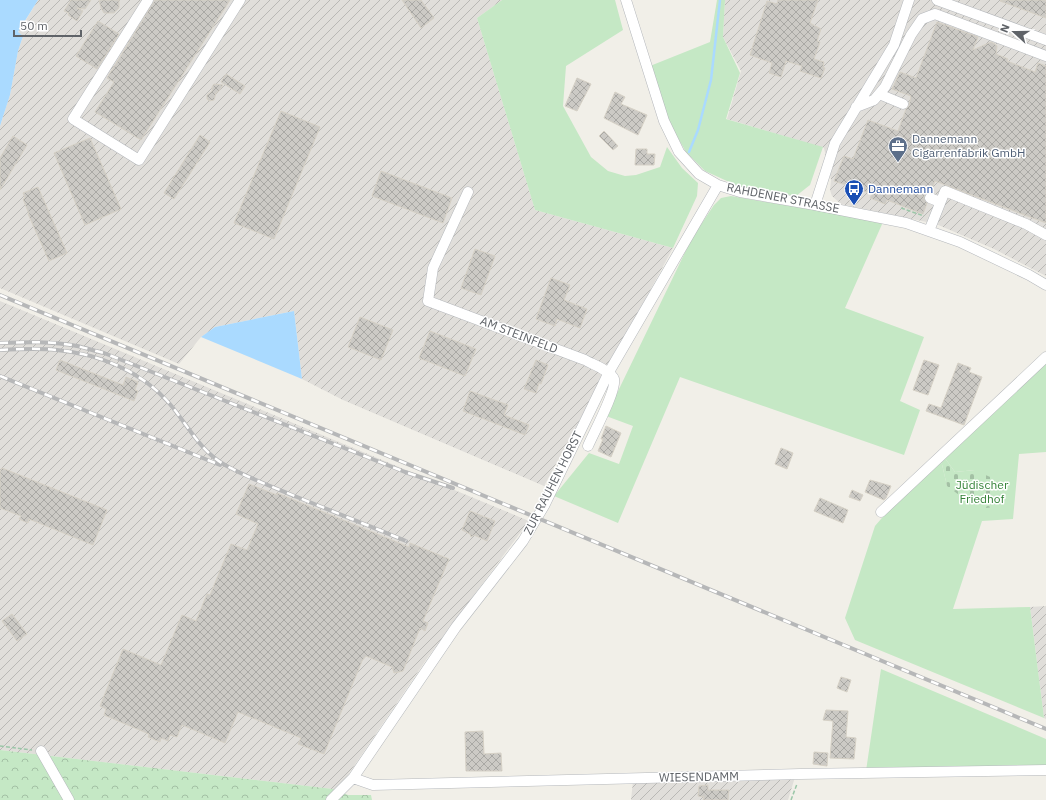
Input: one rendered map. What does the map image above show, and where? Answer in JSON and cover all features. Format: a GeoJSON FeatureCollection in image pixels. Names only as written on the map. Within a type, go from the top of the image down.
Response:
{"type":"FeatureCollection","features":[{"type":"Feature","properties":{"kind":"street"},"geometry":{"type":"LineString","coordinates":[[148,0],[73,119],[139,160],[240,0]]}},
{"type":"Feature","properties":{"kind":"street","name":"RAHDENER STRASSE"},"geometry":{"type":"LineString","coordinates":[[626,0],[664,121],[679,152],[700,174],[718,185],[740,192],[906,223],[960,242],[1029,275],[1046,285]]}},
{"type":"Feature","properties":{"kind":"street"},"geometry":{"type":"LineString","coordinates":[[815,205],[835,143],[894,44],[908,0]]}},
{"type":"Feature","properties":{"kind":"street"},"geometry":{"type":"LineString","coordinates":[[937,0],[1046,40]]}},
{"type":"Feature","properties":{"kind":"street"},"geometry":{"type":"LineString","coordinates":[[856,107],[874,100],[885,87],[911,35],[922,18],[935,14],[1046,56]]}},
{"type":"Feature","properties":{"kind":"street"},"geometry":{"type":"LineString","coordinates":[[879,94],[903,104]]}},
{"type":"Feature","properties":{"kind":"street","name":"ZUR RAUHEN HORST"},"geometry":{"type":"LineString","coordinates":[[331,800],[353,778],[456,627],[523,541],[544,506],[609,372],[718,185]]}},
{"type":"Feature","properties":{"kind":"street"},"geometry":{"type":"LineString","coordinates":[[929,231],[944,191],[1026,224],[1046,235]]}},
{"type":"Feature","properties":{"kind":"street","name":"AM STEINFELD"},"geometry":{"type":"LineString","coordinates":[[468,192],[433,268],[428,301],[585,360],[609,372]]}},
{"type":"Feature","properties":{"kind":"street"},"geometry":{"type":"LineString","coordinates":[[930,198],[940,202]]}},
{"type":"Feature","properties":{"kind":"street"},"geometry":{"type":"LineString","coordinates":[[881,512],[1046,357]]}},
{"type":"Feature","properties":{"kind":"street"},"geometry":{"type":"LineString","coordinates":[[588,446],[614,387],[614,378],[609,372]]}},
{"type":"Feature","properties":{"kind":"street"},"geometry":{"type":"LineString","coordinates":[[41,751],[69,800]]}},
{"type":"Feature","properties":{"kind":"street","name":"WIESENDAMM"},"geometry":{"type":"LineString","coordinates":[[353,778],[373,785],[800,774],[1046,770]]}},
{"type":"Feature","properties":{"kind":"path"},"geometry":{"type":"LineString","coordinates":[[901,208],[924,216],[926,211]]}},
{"type":"Feature","properties":{"kind":"path"},"geometry":{"type":"LineString","coordinates":[[0,746],[41,751]]}},
{"type":"Feature","properties":{"kind":"path"},"geometry":{"type":"LineString","coordinates":[[791,800],[800,774]]}},
{"type":"Feature","properties":{"kind":"shaded area"},"geometry":{"type":"Polygon","coordinates":[[[38,0],[502,0],[477,18],[535,210],[673,248],[544,486],[343,400],[302,379],[294,311],[215,327],[201,337],[179,364],[0,288],[0,126],[10,95],[18,51],[23,36],[18,33],[38,0]]]}},
{"type":"Feature","properties":{"kind":"shaded area"},"geometry":{"type":"Polygon","coordinates":[[[725,0],[1046,0],[1046,276],[994,249],[936,224],[841,204],[832,196],[830,190],[831,180],[824,148],[727,119],[741,71],[723,37],[725,0]]]}},
{"type":"Feature","properties":{"kind":"shaded area"},"geometry":{"type":"Polygon","coordinates":[[[0,301],[529,521],[428,657],[337,791],[332,789],[0,750],[0,301]]]}},
{"type":"Feature","properties":{"kind":"shaded area"},"geometry":{"type":"Polygon","coordinates":[[[1046,606],[1046,719],[1044,718],[1030,607],[1046,606]]]}},
{"type":"Feature","properties":{"kind":"shaded area"},"geometry":{"type":"Polygon","coordinates":[[[795,777],[788,800],[631,800],[633,781],[795,777]]]}},
{"type":"Feature","properties":{"kind":"green space"},"geometry":{"type":"Polygon","coordinates":[[[502,0],[615,0],[623,30],[566,66],[563,106],[591,157],[608,171],[625,176],[636,175],[660,167],[667,147],[682,168],[698,183],[697,196],[673,248],[535,210],[477,18],[502,0]]]}},
{"type":"Feature","properties":{"kind":"green space"},"geometry":{"type":"Polygon","coordinates":[[[717,0],[725,0],[723,37],[740,73],[726,119],[823,147],[810,185],[796,196],[738,186],[705,171],[686,152],[671,126],[650,66],[710,42],[717,0]]]}},
{"type":"Feature","properties":{"kind":"green space"},"geometry":{"type":"Polygon","coordinates":[[[731,196],[883,222],[845,308],[924,337],[900,401],[920,410],[904,455],[680,377],[618,523],[554,496],[589,453],[619,464],[633,426],[606,416],[692,238],[714,205],[721,198],[731,196]]]}},
{"type":"Feature","properties":{"kind":"green space"},"geometry":{"type":"Polygon","coordinates":[[[1046,363],[1046,452],[1019,454],[1013,519],[982,521],[953,609],[1030,607],[1044,718],[855,640],[845,618],[875,526],[893,505],[941,460],[947,486],[975,470],[955,472],[944,457],[1046,363]]]}},
{"type":"Feature","properties":{"kind":"green space","name":"Jüdischer Friedhof"},"geometry":{"type":"Polygon","coordinates":[[[944,457],[955,472],[975,470],[1003,483],[1002,492],[994,507],[978,509],[947,486],[941,460],[944,457]]]}},
{"type":"Feature","properties":{"kind":"green space"},"geometry":{"type":"Polygon","coordinates":[[[881,669],[1046,739],[1046,767],[866,771],[881,669]]]}},
{"type":"Feature","properties":{"kind":"green space"},"geometry":{"type":"Polygon","coordinates":[[[0,750],[333,789],[348,795],[371,795],[372,800],[0,800],[0,750]]]}},
{"type":"Feature","properties":{"kind":"water"},"geometry":{"type":"Polygon","coordinates":[[[0,0],[38,0],[18,32],[23,36],[18,51],[10,95],[0,126],[0,0]]]}},
{"type":"Feature","properties":{"kind":"water"},"geometry":{"type":"Polygon","coordinates":[[[294,311],[302,379],[201,337],[215,327],[294,311]]]}},
{"type":"Feature","properties":{"kind":"building"},"geometry":{"type":"Polygon","coordinates":[[[71,0],[91,0],[85,9],[77,8],[83,11],[77,21],[68,15],[69,13],[64,11],[71,0]]]}},
{"type":"Feature","properties":{"kind":"building"},"geometry":{"type":"Polygon","coordinates":[[[99,0],[119,0],[119,8],[114,13],[104,13],[99,0]]]}},
{"type":"Feature","properties":{"kind":"building"},"geometry":{"type":"Polygon","coordinates":[[[155,0],[230,0],[141,140],[95,112],[114,82],[107,78],[155,0]]]}},
{"type":"Feature","properties":{"kind":"building"},"geometry":{"type":"Polygon","coordinates":[[[402,0],[421,0],[434,18],[421,28],[402,0]]]}},
{"type":"Feature","properties":{"kind":"building"},"geometry":{"type":"Polygon","coordinates":[[[778,0],[818,0],[810,23],[821,29],[817,41],[820,42],[814,59],[824,62],[823,67],[825,68],[821,78],[800,71],[802,66],[786,61],[781,77],[769,73],[772,63],[750,55],[767,1],[777,4],[778,0]]]}},
{"type":"Feature","properties":{"kind":"building"},"geometry":{"type":"Polygon","coordinates":[[[1046,0],[1046,18],[1000,1],[1046,0]]]}},
{"type":"Feature","properties":{"kind":"building"},"geometry":{"type":"Polygon","coordinates":[[[98,21],[119,34],[97,69],[76,56],[98,21]]]}},
{"type":"Feature","properties":{"kind":"building"},"geometry":{"type":"Polygon","coordinates":[[[937,22],[978,37],[973,50],[991,42],[997,46],[996,54],[1008,59],[1007,61],[1035,72],[1038,63],[1046,66],[1046,223],[935,181],[931,192],[926,193],[924,196],[927,203],[923,214],[887,200],[885,204],[870,198],[872,194],[834,181],[844,156],[853,159],[868,120],[898,131],[906,109],[909,106],[911,96],[892,89],[900,72],[916,78],[937,22]]]}},
{"type":"Feature","properties":{"kind":"building"},"geometry":{"type":"Polygon","coordinates":[[[226,74],[245,86],[240,94],[221,82],[226,74]]]}},
{"type":"Feature","properties":{"kind":"building"},"geometry":{"type":"Polygon","coordinates":[[[577,78],[591,84],[577,111],[565,106],[577,78]]]}},
{"type":"Feature","properties":{"kind":"building"},"geometry":{"type":"Polygon","coordinates":[[[214,84],[223,85],[216,93],[214,100],[209,101],[207,99],[207,95],[212,91],[214,84]]]}},
{"type":"Feature","properties":{"kind":"building"},"geometry":{"type":"Polygon","coordinates":[[[615,92],[625,97],[621,104],[647,115],[638,135],[604,118],[615,92]]]}},
{"type":"Feature","properties":{"kind":"building"},"geometry":{"type":"Polygon","coordinates":[[[281,111],[320,127],[274,239],[234,223],[281,111]]]}},
{"type":"Feature","properties":{"kind":"building"},"geometry":{"type":"Polygon","coordinates":[[[604,131],[618,146],[613,150],[599,136],[604,131]]]}},
{"type":"Feature","properties":{"kind":"building"},"geometry":{"type":"Polygon","coordinates":[[[200,135],[210,142],[174,199],[164,193],[200,135]]]}},
{"type":"Feature","properties":{"kind":"building"},"geometry":{"type":"Polygon","coordinates":[[[13,136],[27,145],[0,190],[0,158],[13,136]]]}},
{"type":"Feature","properties":{"kind":"building"},"geometry":{"type":"Polygon","coordinates":[[[90,138],[121,209],[85,225],[54,153],[90,138]]]}},
{"type":"Feature","properties":{"kind":"building"},"geometry":{"type":"Polygon","coordinates":[[[636,149],[647,149],[647,154],[655,154],[654,165],[635,165],[636,149]]]}},
{"type":"Feature","properties":{"kind":"building"},"geometry":{"type":"Polygon","coordinates":[[[381,171],[452,198],[443,223],[372,196],[381,171]]]}},
{"type":"Feature","properties":{"kind":"building"},"geometry":{"type":"Polygon","coordinates":[[[38,187],[67,253],[49,261],[23,199],[25,198],[23,193],[38,187]]]}},
{"type":"Feature","properties":{"kind":"building"},"geometry":{"type":"Polygon","coordinates":[[[475,249],[495,256],[481,295],[461,288],[475,249]]]}},
{"type":"Feature","properties":{"kind":"building"},"geometry":{"type":"Polygon","coordinates":[[[551,278],[570,285],[564,300],[587,309],[580,328],[557,319],[555,326],[536,319],[551,278]]]}},
{"type":"Feature","properties":{"kind":"building"},"geometry":{"type":"Polygon","coordinates":[[[360,317],[393,330],[381,360],[348,347],[360,317]]]}},
{"type":"Feature","properties":{"kind":"building"},"geometry":{"type":"Polygon","coordinates":[[[430,331],[476,349],[465,376],[419,358],[430,331]]]}},
{"type":"Feature","properties":{"kind":"building"},"geometry":{"type":"Polygon","coordinates":[[[60,360],[123,385],[126,377],[138,382],[135,390],[138,391],[134,401],[56,370],[60,360]]]}},
{"type":"Feature","properties":{"kind":"building"},"geometry":{"type":"Polygon","coordinates":[[[536,360],[548,365],[536,393],[524,389],[536,360]]]}},
{"type":"Feature","properties":{"kind":"building"},"geometry":{"type":"Polygon","coordinates":[[[924,360],[939,365],[928,395],[913,390],[924,360]]]}},
{"type":"Feature","properties":{"kind":"building"},"geometry":{"type":"Polygon","coordinates":[[[958,363],[971,368],[969,372],[982,377],[964,425],[926,411],[929,404],[941,408],[958,363]]]}},
{"type":"Feature","properties":{"kind":"building"},"geometry":{"type":"Polygon","coordinates":[[[470,391],[508,405],[504,415],[529,425],[525,435],[463,411],[470,391]]]}},
{"type":"Feature","properties":{"kind":"building"},"geometry":{"type":"Polygon","coordinates":[[[606,426],[621,433],[611,457],[598,451],[606,426]]]}},
{"type":"Feature","properties":{"kind":"building"},"geometry":{"type":"Polygon","coordinates":[[[781,448],[793,453],[787,469],[775,464],[781,448]]]}},
{"type":"Feature","properties":{"kind":"building"},"geometry":{"type":"Polygon","coordinates":[[[2,468],[107,510],[93,545],[29,519],[28,523],[19,519],[21,516],[0,508],[0,472],[2,468]]]}},
{"type":"Feature","properties":{"kind":"building"},"geometry":{"type":"Polygon","coordinates":[[[870,480],[891,486],[884,500],[865,492],[870,480]]]}},
{"type":"Feature","properties":{"kind":"building"},"geometry":{"type":"Polygon","coordinates":[[[249,484],[277,495],[277,493],[409,547],[410,543],[449,559],[423,621],[428,623],[425,631],[420,628],[403,671],[394,673],[392,667],[366,656],[362,661],[324,754],[298,744],[301,738],[238,712],[225,743],[182,725],[177,737],[170,735],[168,741],[161,738],[160,742],[148,737],[149,734],[104,715],[106,709],[100,706],[123,649],[161,665],[182,615],[196,621],[207,594],[210,595],[231,544],[247,550],[258,524],[236,514],[249,484]]]}},
{"type":"Feature","properties":{"kind":"building"},"geometry":{"type":"Polygon","coordinates":[[[852,490],[863,495],[860,501],[849,497],[852,490]]]}},
{"type":"Feature","properties":{"kind":"building"},"geometry":{"type":"Polygon","coordinates":[[[820,498],[848,510],[843,523],[814,511],[820,498]]]}},
{"type":"Feature","properties":{"kind":"building"},"geometry":{"type":"Polygon","coordinates":[[[470,511],[495,521],[487,541],[474,535],[471,537],[470,534],[462,530],[470,511]]]}},
{"type":"Feature","properties":{"kind":"building"},"geometry":{"type":"Polygon","coordinates":[[[12,614],[27,634],[17,641],[2,621],[12,614]]]}},
{"type":"Feature","properties":{"kind":"building"},"geometry":{"type":"Polygon","coordinates":[[[841,677],[851,680],[847,692],[837,688],[841,677]]]}},
{"type":"Feature","properties":{"kind":"building"},"geometry":{"type":"Polygon","coordinates":[[[826,710],[848,711],[846,737],[856,738],[854,759],[830,758],[833,721],[823,720],[826,710]]]}},
{"type":"Feature","properties":{"kind":"building"},"geometry":{"type":"Polygon","coordinates":[[[483,731],[484,754],[501,753],[502,771],[466,771],[465,732],[483,731]]]}},
{"type":"Feature","properties":{"kind":"building"},"geometry":{"type":"Polygon","coordinates":[[[814,752],[828,753],[827,766],[813,764],[814,752]]]}},
{"type":"Feature","properties":{"kind":"building"},"geometry":{"type":"Polygon","coordinates":[[[708,785],[708,790],[729,790],[728,800],[703,800],[704,797],[698,796],[699,786],[708,785]]]}},
{"type":"Feature","properties":{"kind":"waterway"},"geometry":{"type":"LineString","coordinates":[[689,152],[698,130],[711,80],[720,0]]}},
{"type":"Feature","properties":{"kind":"railway"},"geometry":{"type":"LineString","coordinates":[[0,295],[1046,729]]}},
{"type":"Feature","properties":{"kind":"railway"},"geometry":{"type":"LineString","coordinates":[[0,343],[58,343],[104,353],[405,472],[453,488]]}},
{"type":"Feature","properties":{"kind":"railway"},"geometry":{"type":"LineString","coordinates":[[0,350],[43,349],[73,352],[88,355],[118,366],[146,382],[158,392],[176,411],[201,445],[225,465],[261,482],[406,541]]}},
{"type":"Feature","properties":{"kind":"railway"},"geometry":{"type":"LineString","coordinates":[[0,376],[220,465]]}},
{"type":"Feature","properties":{"kind":"place","name":"Dannemann Cigarrenfabrik GmbH"},"geometry":{"type":"Point","coordinates":[898,163]}},
{"type":"Feature","properties":{"kind":"place","name":"Dannemann"},"geometry":{"type":"Point","coordinates":[854,206]}}]}
